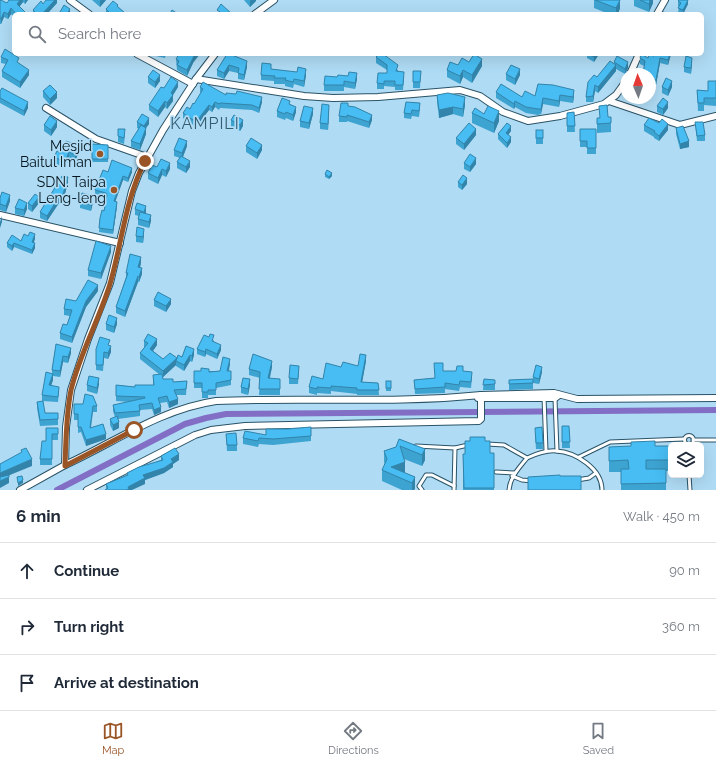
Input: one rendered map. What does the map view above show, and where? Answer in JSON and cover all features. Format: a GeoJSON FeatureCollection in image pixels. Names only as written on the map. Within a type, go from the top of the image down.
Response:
{"type":"FeatureCollection","features":[{"type":"Feature","properties":{"kind":"street"},"geometry":{"type":"LineString","coordinates":[[70,0],[86,12]]}},
{"type":"Feature","properties":{"kind":"street"},"geometry":{"type":"LineString","coordinates":[[258,12],[274,0]]}},
{"type":"Feature","properties":{"kind":"street"},"geometry":{"type":"LineString","coordinates":[[658,12],[665,0]]}},
{"type":"Feature","properties":{"kind":"street"},"geometry":{"type":"LineString","coordinates":[[141,56],[194,81],[304,96],[333,98],[378,97],[460,90],[480,96],[504,112],[528,121],[560,116],[593,108],[609,101],[620,89]]}},
{"type":"Feature","properties":{"kind":"street"},"geometry":{"type":"LineString","coordinates":[[65,466],[66,427],[72,390],[88,339],[110,283],[132,191],[147,157],[194,81],[213,56]]}},
{"type":"Feature","properties":{"kind":"street"},"geometry":{"type":"LineString","coordinates":[[633,68],[638,56]]}},
{"type":"Feature","properties":{"kind":"street"},"geometry":{"type":"LineString","coordinates":[[609,101],[680,125],[716,116]]}},
{"type":"Feature","properties":{"kind":"street"},"geometry":{"type":"LineString","coordinates":[[46,108],[96,139],[147,157]]}},
{"type":"Feature","properties":{"kind":"street"},"geometry":{"type":"LineString","coordinates":[[0,215],[120,243]]}},
{"type":"Feature","properties":{"kind":"street"},"geometry":{"type":"LineString","coordinates":[[20,490],[153,420],[170,412],[198,404],[246,400],[359,400],[469,397],[481,399],[556,397],[577,400],[716,398]]}},
{"type":"Feature","properties":{"kind":"street"},"geometry":{"type":"LineString","coordinates":[[87,490],[176,444],[212,430],[245,426],[479,421],[481,418],[481,399]]}},
{"type":"Feature","properties":{"kind":"lane"},"geometry":{"type":"LineString","coordinates":[[544,397],[546,451]]}},
{"type":"Feature","properties":{"kind":"lane"},"geometry":{"type":"LineString","coordinates":[[556,397],[557,451]]}},
{"type":"Feature","properties":{"kind":"lane"},"geometry":{"type":"LineString","coordinates":[[578,457],[610,442],[684,439],[689,435],[693,440],[716,440]]}},
{"type":"Feature","properties":{"kind":"lane"},"geometry":{"type":"LineString","coordinates":[[479,445],[504,444],[526,458]]}},
{"type":"Feature","properties":{"kind":"lane"},"geometry":{"type":"LineString","coordinates":[[408,446],[455,448],[458,446],[472,445]]}},
{"type":"Feature","properties":{"kind":"lane"},"geometry":{"type":"LineString","coordinates":[[422,490],[420,486],[426,475],[432,475],[454,488],[455,448]]}},
{"type":"Feature","properties":{"kind":"lane"},"geometry":{"type":"LineString","coordinates":[[509,490],[509,482],[512,476],[526,458],[546,451],[557,451],[578,457],[596,473],[601,480],[602,490]]}},
{"type":"Feature","properties":{"kind":"lane"},"geometry":{"type":"LineString","coordinates":[[496,472],[515,473]]}},
{"type":"Feature","properties":{"kind":"lane"},"geometry":{"type":"LineString","coordinates":[[570,480],[585,480],[596,473]]}},
{"type":"Feature","properties":{"kind":"lane"},"geometry":{"type":"LineString","coordinates":[[512,476],[522,480],[540,480]]}},
{"type":"Feature","properties":{"kind":"lane"},"geometry":{"type":"LineString","coordinates":[[690,478],[690,490]]}},
{"type":"Feature","properties":{"kind":"building"},"geometry":{"type":"Polygon","coordinates":[[[1,0],[7,3],[9,0],[20,0],[17,4],[25,12],[14,12],[11,8],[8,14],[4,12],[1,19],[1,0]]]}},
{"type":"Feature","properties":{"kind":"building"},"geometry":{"type":"Polygon","coordinates":[[[46,0],[55,0],[44,12],[35,12],[33,10],[41,1],[43,4],[46,0]]]}},
{"type":"Feature","properties":{"kind":"building"},"geometry":{"type":"Polygon","coordinates":[[[595,0],[620,0],[616,8],[595,0]]]}},
{"type":"Feature","properties":{"kind":"building"},"geometry":{"type":"Polygon","coordinates":[[[640,0],[650,0],[649,4],[640,0]]]}},
{"type":"Feature","properties":{"kind":"building"},"geometry":{"type":"Polygon","coordinates":[[[688,0],[683,10],[678,8],[681,3],[678,1],[688,0]]]}},
{"type":"Feature","properties":{"kind":"building"},"geometry":{"type":"Polygon","coordinates":[[[113,1],[124,12],[109,12],[106,9],[113,1]]]}},
{"type":"Feature","properties":{"kind":"building"},"geometry":{"type":"Polygon","coordinates":[[[221,4],[230,12],[220,12],[217,10],[221,4]]]}},
{"type":"Feature","properties":{"kind":"building"},"geometry":{"type":"Polygon","coordinates":[[[64,5],[70,9],[68,12],[60,12],[64,5]]]}},
{"type":"Feature","properties":{"kind":"building"},"geometry":{"type":"Polygon","coordinates":[[[5,49],[12,54],[12,56],[19,58],[17,62],[29,70],[20,82],[2,71],[8,60],[1,57],[5,49]]]}},
{"type":"Feature","properties":{"kind":"building"},"geometry":{"type":"Polygon","coordinates":[[[178,56],[194,56],[187,70],[177,65],[179,61],[176,59],[178,56]]]}},
{"type":"Feature","properties":{"kind":"building"},"geometry":{"type":"Polygon","coordinates":[[[226,56],[234,56],[247,61],[244,75],[238,73],[239,68],[229,65],[224,73],[217,70],[226,56]]]}},
{"type":"Feature","properties":{"kind":"building"},"geometry":{"type":"Polygon","coordinates":[[[386,56],[398,65],[396,71],[404,72],[403,85],[395,85],[395,81],[384,81],[384,84],[377,83],[378,73],[387,73],[387,65],[376,57],[386,56]]]}},
{"type":"Feature","properties":{"kind":"building"},"geometry":{"type":"Polygon","coordinates":[[[473,56],[477,56],[482,59],[472,75],[463,70],[460,76],[447,70],[450,62],[458,65],[462,58],[469,62],[473,56]]]}},
{"type":"Feature","properties":{"kind":"building"},"geometry":{"type":"Polygon","coordinates":[[[617,56],[628,62],[625,68],[623,68],[614,62],[617,56]]]}},
{"type":"Feature","properties":{"kind":"building"},"geometry":{"type":"Polygon","coordinates":[[[640,56],[648,58],[649,56],[669,56],[668,60],[660,58],[656,80],[656,68],[644,68],[645,61],[640,58],[640,56]]]}},
{"type":"Feature","properties":{"kind":"building"},"geometry":{"type":"Polygon","coordinates":[[[686,56],[692,58],[691,68],[684,67],[686,56]]]}},
{"type":"Feature","properties":{"kind":"building"},"geometry":{"type":"Polygon","coordinates":[[[610,61],[616,65],[598,87],[595,85],[593,96],[586,97],[588,82],[594,75],[597,77],[610,61]]]}},
{"type":"Feature","properties":{"kind":"building"},"geometry":{"type":"Polygon","coordinates":[[[262,63],[271,64],[271,69],[297,72],[298,67],[306,69],[304,81],[294,79],[293,82],[285,80],[286,78],[274,78],[275,76],[261,75],[262,63]]]}},
{"type":"Feature","properties":{"kind":"building"},"geometry":{"type":"Polygon","coordinates":[[[511,65],[520,69],[515,79],[506,74],[511,65]]]}},
{"type":"Feature","properties":{"kind":"building"},"geometry":{"type":"Polygon","coordinates":[[[153,70],[160,75],[155,82],[148,77],[153,70]]]}},
{"type":"Feature","properties":{"kind":"building"},"geometry":{"type":"Polygon","coordinates":[[[413,71],[421,71],[420,82],[413,82],[413,71]]]}},
{"type":"Feature","properties":{"kind":"building"},"geometry":{"type":"Polygon","coordinates":[[[349,72],[357,73],[355,83],[344,81],[344,85],[324,85],[325,76],[348,76],[349,72]]]}},
{"type":"Feature","properties":{"kind":"building"},"geometry":{"type":"Polygon","coordinates":[[[171,77],[178,82],[171,93],[173,95],[167,103],[165,101],[158,111],[149,105],[161,87],[164,88],[171,77]]]}},
{"type":"Feature","properties":{"kind":"building"},"geometry":{"type":"Polygon","coordinates":[[[666,78],[672,81],[668,90],[662,87],[666,78]]]}},
{"type":"Feature","properties":{"kind":"building"},"geometry":{"type":"Polygon","coordinates":[[[708,81],[716,81],[716,98],[704,98],[704,103],[698,103],[697,90],[708,91],[708,81]]]}},
{"type":"Feature","properties":{"kind":"building"},"geometry":{"type":"Polygon","coordinates":[[[203,82],[226,95],[226,93],[236,94],[237,91],[262,97],[259,108],[252,105],[219,104],[215,102],[212,107],[209,105],[196,122],[183,113],[187,107],[190,109],[193,103],[194,104],[203,89],[200,87],[203,82]]]}},
{"type":"Feature","properties":{"kind":"building"},"geometry":{"type":"Polygon","coordinates":[[[501,84],[522,97],[525,91],[535,96],[538,84],[553,85],[574,90],[573,97],[560,95],[559,101],[543,98],[541,109],[538,109],[526,107],[515,101],[514,104],[496,92],[501,84]]]}},
{"type":"Feature","properties":{"kind":"building"},"geometry":{"type":"Polygon","coordinates":[[[50,85],[57,92],[50,99],[43,91],[50,85]]]}},
{"type":"Feature","properties":{"kind":"building"},"geometry":{"type":"Polygon","coordinates":[[[2,88],[28,102],[24,111],[0,98],[0,91],[2,88]]]}},
{"type":"Feature","properties":{"kind":"building"},"geometry":{"type":"Polygon","coordinates":[[[448,93],[465,97],[463,109],[453,107],[439,110],[437,95],[448,93]]]}},
{"type":"Feature","properties":{"kind":"building"},"geometry":{"type":"Polygon","coordinates":[[[282,98],[290,101],[289,104],[296,107],[293,115],[286,112],[285,114],[277,111],[282,98]]]}},
{"type":"Feature","properties":{"kind":"building"},"geometry":{"type":"Polygon","coordinates":[[[663,98],[668,102],[663,109],[657,106],[663,98]]]}},
{"type":"Feature","properties":{"kind":"building"},"geometry":{"type":"Polygon","coordinates":[[[406,102],[420,103],[419,111],[412,110],[411,114],[404,113],[406,102]]]}},
{"type":"Feature","properties":{"kind":"building"},"geometry":{"type":"Polygon","coordinates":[[[341,103],[348,103],[348,106],[355,107],[372,115],[369,122],[347,115],[347,117],[339,116],[341,103]]]}},
{"type":"Feature","properties":{"kind":"building"},"geometry":{"type":"Polygon","coordinates":[[[322,104],[329,105],[328,124],[320,123],[322,104]]]}},
{"type":"Feature","properties":{"kind":"building"},"geometry":{"type":"Polygon","coordinates":[[[607,105],[608,117],[611,117],[611,123],[597,124],[597,118],[600,118],[599,106],[607,105]]]}},
{"type":"Feature","properties":{"kind":"building"},"geometry":{"type":"Polygon","coordinates":[[[304,106],[313,108],[309,123],[300,121],[304,106]]]}},
{"type":"Feature","properties":{"kind":"building"},"geometry":{"type":"Polygon","coordinates":[[[488,106],[499,111],[494,123],[472,113],[475,108],[484,114],[488,106]]]}},
{"type":"Feature","properties":{"kind":"building"},"geometry":{"type":"Polygon","coordinates":[[[574,112],[575,126],[567,126],[567,113],[574,112]]]}},
{"type":"Feature","properties":{"kind":"building"},"geometry":{"type":"Polygon","coordinates":[[[142,114],[149,118],[144,126],[137,122],[142,114]]]}},
{"type":"Feature","properties":{"kind":"building"},"geometry":{"type":"Polygon","coordinates":[[[234,115],[243,120],[240,125],[231,120],[234,115]]]}},
{"type":"Feature","properties":{"kind":"building"},"geometry":{"type":"Polygon","coordinates":[[[50,116],[57,121],[51,130],[44,125],[50,116]]]}},
{"type":"Feature","properties":{"kind":"building"},"geometry":{"type":"Polygon","coordinates":[[[649,118],[659,123],[662,119],[668,124],[659,136],[654,132],[655,131],[644,125],[649,118]]]}},
{"type":"Feature","properties":{"kind":"building"},"geometry":{"type":"Polygon","coordinates":[[[695,122],[703,122],[705,135],[697,136],[695,122]]]}},
{"type":"Feature","properties":{"kind":"building"},"geometry":{"type":"Polygon","coordinates":[[[469,123],[476,129],[464,144],[456,138],[469,123]]]}},
{"type":"Feature","properties":{"kind":"building"},"geometry":{"type":"Polygon","coordinates":[[[507,123],[511,126],[506,133],[511,137],[507,143],[498,134],[507,123]]]}},
{"type":"Feature","properties":{"kind":"building"},"geometry":{"type":"Polygon","coordinates":[[[141,125],[146,128],[140,144],[131,141],[141,125]]]}},
{"type":"Feature","properties":{"kind":"building"},"geometry":{"type":"Polygon","coordinates":[[[683,126],[689,141],[680,144],[676,128],[683,126]]]}},
{"type":"Feature","properties":{"kind":"building"},"geometry":{"type":"Polygon","coordinates":[[[118,129],[125,129],[124,138],[118,136],[118,129]]]}},
{"type":"Feature","properties":{"kind":"building"},"geometry":{"type":"Polygon","coordinates":[[[580,129],[596,129],[596,148],[587,148],[587,141],[580,141],[580,129]]]}},
{"type":"Feature","properties":{"kind":"building"},"geometry":{"type":"Polygon","coordinates":[[[536,130],[543,130],[543,138],[536,138],[536,130]]]}},
{"type":"Feature","properties":{"kind":"building"},"geometry":{"type":"Polygon","coordinates":[[[179,138],[187,141],[182,153],[174,150],[179,138]]]}},
{"type":"Feature","properties":{"kind":"building"},"geometry":{"type":"Polygon","coordinates":[[[251,138],[262,145],[257,153],[246,146],[251,138]]]}},
{"type":"Feature","properties":{"kind":"building"},"geometry":{"type":"Polygon","coordinates":[[[66,141],[79,146],[75,155],[69,152],[65,162],[54,157],[57,151],[61,153],[66,141]]]}},
{"type":"Feature","properties":{"kind":"building","name":"Mesjid Baitul Iman"},"geometry":{"type":"Polygon","coordinates":[[[92,144],[108,145],[108,159],[92,159],[92,144]]]}},
{"type":"Feature","properties":{"kind":"building"},"geometry":{"type":"Polygon","coordinates":[[[470,154],[476,158],[470,167],[464,163],[470,154]]]}},
{"type":"Feature","properties":{"kind":"building"},"geometry":{"type":"Polygon","coordinates":[[[181,156],[190,161],[186,167],[177,162],[181,156]]]}},
{"type":"Feature","properties":{"kind":"building"},"geometry":{"type":"Polygon","coordinates":[[[161,159],[170,163],[166,171],[162,169],[158,178],[148,173],[152,165],[157,167],[161,159]]]}},
{"type":"Feature","properties":{"kind":"building"},"geometry":{"type":"Polygon","coordinates":[[[112,160],[132,168],[128,178],[123,176],[114,201],[117,202],[113,230],[99,228],[100,218],[102,210],[104,211],[107,195],[106,193],[95,190],[103,170],[108,172],[112,160]]]}},
{"type":"Feature","properties":{"kind":"building"},"geometry":{"type":"Polygon","coordinates":[[[327,170],[332,173],[329,177],[325,174],[327,170]]]}},
{"type":"Feature","properties":{"kind":"building"},"geometry":{"type":"Polygon","coordinates":[[[463,175],[467,178],[462,185],[458,182],[463,175]]]}},
{"type":"Feature","properties":{"kind":"building"},"geometry":{"type":"Polygon","coordinates":[[[62,176],[68,177],[62,198],[59,197],[47,216],[40,212],[62,176]]]}},
{"type":"Feature","properties":{"kind":"building"},"geometry":{"type":"Polygon","coordinates":[[[2,192],[10,195],[6,206],[0,204],[2,192]]]}},
{"type":"Feature","properties":{"kind":"building"},"geometry":{"type":"Polygon","coordinates":[[[82,193],[93,196],[91,205],[80,202],[82,193]]]}},
{"type":"Feature","properties":{"kind":"building"},"geometry":{"type":"Polygon","coordinates":[[[35,194],[39,197],[32,206],[28,203],[35,194]]]}},
{"type":"Feature","properties":{"kind":"building"},"geometry":{"type":"Polygon","coordinates":[[[19,199],[27,203],[24,210],[15,208],[19,199]]]}},
{"type":"Feature","properties":{"kind":"building"},"geometry":{"type":"Polygon","coordinates":[[[137,203],[146,206],[144,212],[135,209],[137,203]]]}},
{"type":"Feature","properties":{"kind":"building"},"geometry":{"type":"Polygon","coordinates":[[[140,212],[151,215],[149,222],[138,219],[140,212]]]}},
{"type":"Feature","properties":{"kind":"building"},"geometry":{"type":"Polygon","coordinates":[[[137,227],[144,229],[143,237],[136,236],[137,227]]]}},
{"type":"Feature","properties":{"kind":"building"},"geometry":{"type":"Polygon","coordinates":[[[30,232],[35,234],[32,242],[35,243],[32,250],[14,243],[12,246],[7,243],[12,235],[21,241],[24,234],[28,236],[30,232]]]}},
{"type":"Feature","properties":{"kind":"building"},"geometry":{"type":"Polygon","coordinates":[[[96,241],[111,246],[101,273],[88,270],[96,241]]]}},
{"type":"Feature","properties":{"kind":"building"},"geometry":{"type":"Polygon","coordinates":[[[130,254],[141,257],[138,267],[142,268],[125,311],[116,307],[128,273],[126,273],[130,254]]]}},
{"type":"Feature","properties":{"kind":"building"},"geometry":{"type":"Polygon","coordinates":[[[88,280],[98,285],[86,301],[72,337],[60,333],[63,324],[67,325],[72,310],[64,309],[66,299],[76,301],[88,280]]]}},
{"type":"Feature","properties":{"kind":"building"},"geometry":{"type":"Polygon","coordinates":[[[158,292],[171,299],[166,306],[154,300],[158,292]]]}},
{"type":"Feature","properties":{"kind":"building"},"geometry":{"type":"Polygon","coordinates":[[[109,315],[117,318],[114,327],[106,324],[109,315]]]}},
{"type":"Feature","properties":{"kind":"building"},"geometry":{"type":"Polygon","coordinates":[[[148,334],[157,339],[150,349],[163,359],[170,353],[177,358],[163,371],[140,353],[148,343],[144,341],[148,334]]]}},
{"type":"Feature","properties":{"kind":"building"},"geometry":{"type":"Polygon","coordinates":[[[210,334],[214,335],[212,341],[221,345],[217,354],[206,349],[205,352],[197,349],[204,335],[209,337],[210,334]]]}},
{"type":"Feature","properties":{"kind":"building"},"geometry":{"type":"Polygon","coordinates":[[[100,337],[110,340],[108,345],[111,346],[108,353],[104,352],[103,365],[96,365],[96,349],[100,337]]]}},
{"type":"Feature","properties":{"kind":"building"},"geometry":{"type":"Polygon","coordinates":[[[56,344],[71,348],[68,357],[63,356],[60,371],[52,370],[56,344]]]}},
{"type":"Feature","properties":{"kind":"building"},"geometry":{"type":"Polygon","coordinates":[[[186,346],[194,349],[192,356],[190,355],[184,365],[176,361],[178,355],[182,357],[186,346]]]}},
{"type":"Feature","properties":{"kind":"building"},"geometry":{"type":"Polygon","coordinates":[[[253,354],[272,361],[268,378],[280,379],[280,389],[259,389],[260,372],[249,369],[253,354]]]}},
{"type":"Feature","properties":{"kind":"building"},"geometry":{"type":"Polygon","coordinates":[[[360,354],[366,355],[361,382],[378,383],[379,390],[357,390],[357,388],[331,386],[331,388],[317,387],[317,389],[309,387],[312,376],[323,379],[326,363],[341,367],[343,362],[358,366],[360,354]]]}},
{"type":"Feature","properties":{"kind":"building"},"geometry":{"type":"Polygon","coordinates":[[[223,357],[230,359],[227,371],[231,371],[231,380],[216,383],[216,390],[202,392],[202,383],[194,383],[194,371],[201,371],[201,368],[209,369],[209,372],[220,371],[223,357]]]}},
{"type":"Feature","properties":{"kind":"building"},"geometry":{"type":"Polygon","coordinates":[[[434,363],[443,363],[443,371],[456,371],[457,366],[463,366],[463,371],[472,372],[471,382],[460,381],[459,385],[445,383],[445,387],[415,389],[414,380],[435,378],[434,363]]]}},
{"type":"Feature","properties":{"kind":"building"},"geometry":{"type":"Polygon","coordinates":[[[290,365],[299,366],[298,379],[289,378],[290,365]]]}},
{"type":"Feature","properties":{"kind":"building"},"geometry":{"type":"Polygon","coordinates":[[[536,365],[542,367],[539,379],[533,377],[536,365]]]}},
{"type":"Feature","properties":{"kind":"building"},"geometry":{"type":"Polygon","coordinates":[[[46,372],[53,374],[49,385],[59,387],[58,397],[42,395],[46,372]]]}},
{"type":"Feature","properties":{"kind":"building"},"geometry":{"type":"Polygon","coordinates":[[[162,374],[163,379],[173,379],[173,382],[187,381],[186,389],[174,390],[178,399],[169,402],[167,396],[158,398],[161,407],[154,410],[152,403],[139,405],[140,411],[115,413],[113,405],[145,398],[116,396],[116,385],[135,387],[135,385],[154,385],[153,375],[162,374]]]}},
{"type":"Feature","properties":{"kind":"building"},"geometry":{"type":"Polygon","coordinates":[[[89,376],[99,378],[97,388],[87,385],[89,376]]]}},
{"type":"Feature","properties":{"kind":"building"},"geometry":{"type":"Polygon","coordinates":[[[243,378],[250,379],[248,389],[241,387],[243,378]]]}},
{"type":"Feature","properties":{"kind":"building"},"geometry":{"type":"Polygon","coordinates":[[[484,379],[495,380],[495,384],[483,385],[484,379]]]}},
{"type":"Feature","properties":{"kind":"building"},"geometry":{"type":"Polygon","coordinates":[[[533,379],[533,383],[509,384],[509,380],[533,379]]]}},
{"type":"Feature","properties":{"kind":"building"},"geometry":{"type":"Polygon","coordinates":[[[386,381],[391,381],[391,388],[386,388],[386,381]]]}},
{"type":"Feature","properties":{"kind":"building"},"geometry":{"type":"Polygon","coordinates":[[[85,394],[93,396],[97,406],[93,406],[90,428],[103,424],[106,434],[86,440],[81,427],[78,427],[78,414],[74,414],[74,404],[83,404],[85,394]]]}},
{"type":"Feature","properties":{"kind":"building"},"geometry":{"type":"Polygon","coordinates":[[[43,401],[45,413],[58,413],[58,419],[40,420],[37,402],[43,401]]]}},
{"type":"Feature","properties":{"kind":"building"},"geometry":{"type":"Polygon","coordinates":[[[117,416],[119,422],[113,425],[110,419],[117,416]]]}},
{"type":"Feature","properties":{"kind":"building"},"geometry":{"type":"Polygon","coordinates":[[[562,426],[569,426],[570,442],[562,442],[562,426]]]}},
{"type":"Feature","properties":{"kind":"building"},"geometry":{"type":"Polygon","coordinates":[[[311,427],[311,436],[273,439],[259,438],[258,441],[243,438],[245,431],[266,435],[266,429],[311,427]]]}},
{"type":"Feature","properties":{"kind":"building"},"geometry":{"type":"Polygon","coordinates":[[[542,427],[543,443],[536,443],[535,428],[542,427]]]}},
{"type":"Feature","properties":{"kind":"building"},"geometry":{"type":"Polygon","coordinates":[[[46,428],[58,428],[58,434],[52,434],[52,459],[40,459],[42,441],[46,441],[46,428]]]}},
{"type":"Feature","properties":{"kind":"building"},"geometry":{"type":"Polygon","coordinates":[[[236,433],[237,445],[227,445],[226,434],[236,433]]]}},
{"type":"Feature","properties":{"kind":"building"},"geometry":{"type":"Polygon","coordinates":[[[470,437],[485,437],[485,441],[490,441],[490,453],[494,453],[494,488],[464,488],[463,454],[465,454],[465,441],[470,441],[470,437]]]}},
{"type":"Feature","properties":{"kind":"building"},"geometry":{"type":"Polygon","coordinates":[[[399,439],[425,449],[422,455],[400,446],[405,462],[391,467],[415,477],[412,483],[382,470],[387,459],[384,451],[396,447],[399,439]]]}},
{"type":"Feature","properties":{"kind":"building"},"geometry":{"type":"Polygon","coordinates":[[[655,441],[655,446],[668,446],[668,460],[646,460],[646,469],[666,469],[666,483],[621,484],[621,469],[629,469],[628,460],[609,461],[609,447],[631,446],[631,442],[655,441]]]}},
{"type":"Feature","properties":{"kind":"building"},"geometry":{"type":"Polygon","coordinates":[[[26,448],[32,459],[0,473],[0,464],[22,452],[21,450],[26,448]]]}},
{"type":"Feature","properties":{"kind":"building"},"geometry":{"type":"Polygon","coordinates":[[[175,448],[179,454],[171,459],[173,462],[164,468],[143,475],[145,478],[128,487],[129,489],[105,490],[108,488],[106,484],[128,475],[127,473],[139,467],[163,460],[161,456],[175,448]]]}},
{"type":"Feature","properties":{"kind":"building"},"geometry":{"type":"Polygon","coordinates":[[[9,475],[9,477],[0,481],[0,477],[9,475]]]}},
{"type":"Feature","properties":{"kind":"building"},"geometry":{"type":"Polygon","coordinates":[[[560,475],[581,476],[581,490],[528,490],[528,477],[560,475]]]}},
{"type":"Feature","properties":{"kind":"building"},"geometry":{"type":"Polygon","coordinates":[[[22,476],[23,480],[18,483],[17,477],[22,476]]]}},
{"type":"Feature","properties":{"kind":"waterway"},"geometry":{"type":"LineString","coordinates":[[57,490],[185,424],[226,414],[716,410]]}},
{"type":"Feature","properties":{"kind":"place","name":"Mesjid Baitul Iman"},"geometry":{"type":"Point","coordinates":[100,154]}},
{"type":"Feature","properties":{"kind":"place","name":"SDN. Taipa Leng-leng"},"geometry":{"type":"Point","coordinates":[114,190]}},
{"type":"Feature","properties":{"kind":"district","name":"KAMPILI"},"geometry":{"type":"Point","coordinates":[205,123]}},
{"type":"Feature","properties":{"kind":"route"},"geometry":{"type":"LineString","coordinates":[[134,430],[65,466],[68,408],[76,374],[110,283],[132,191],[145,161]]}}]}
